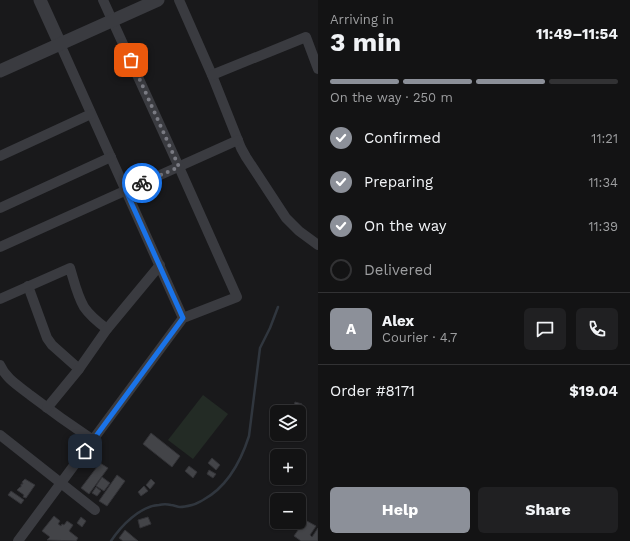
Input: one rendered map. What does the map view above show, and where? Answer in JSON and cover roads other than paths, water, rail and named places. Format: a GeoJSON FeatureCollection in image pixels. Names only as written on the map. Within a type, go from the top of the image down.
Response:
{"type":"FeatureCollection","features":[{"type":"Feature","properties":{"kind":"street"},"geometry":{"type":"LineString","coordinates":[[40,0],[183,318]]}},
{"type":"Feature","properties":{"kind":"street"},"geometry":{"type":"LineString","coordinates":[[19,541],[183,318],[237,297],[103,0]]}},
{"type":"Feature","properties":{"kind":"street"},"geometry":{"type":"LineString","coordinates":[[111,16],[137,0]]}},
{"type":"Feature","properties":{"kind":"street"},"geometry":{"type":"LineString","coordinates":[[0,70],[58,40],[111,16],[158,0]]}},
{"type":"Feature","properties":{"kind":"street"},"geometry":{"type":"LineString","coordinates":[[179,0],[246,157],[286,218],[299,231],[318,245]]}},
{"type":"Feature","properties":{"kind":"street"},"geometry":{"type":"LineString","coordinates":[[212,75],[306,38],[318,69]]}},
{"type":"Feature","properties":{"kind":"street"},"geometry":{"type":"LineString","coordinates":[[0,62],[58,40]]}},
{"type":"Feature","properties":{"kind":"street"},"geometry":{"type":"LineString","coordinates":[[0,156],[91,114]]}},
{"type":"Feature","properties":{"kind":"street"},"geometry":{"type":"LineString","coordinates":[[0,247],[238,140]]}},
{"type":"Feature","properties":{"kind":"street"},"geometry":{"type":"LineString","coordinates":[[0,208],[111,157]]}},
{"type":"Feature","properties":{"kind":"street"},"geometry":{"type":"LineString","coordinates":[[47,408],[79,369],[107,329],[160,265]]}},
{"type":"Feature","properties":{"kind":"street"},"geometry":{"type":"LineString","coordinates":[[0,299],[70,268],[79,296],[85,308],[107,329]]}},
{"type":"Feature","properties":{"kind":"street"},"geometry":{"type":"LineString","coordinates":[[28,286],[47,338],[52,345],[79,369]]}},
{"type":"Feature","properties":{"kind":"street"},"geometry":{"type":"LineString","coordinates":[[0,366],[5,375],[47,408],[93,440]]}},
{"type":"Feature","properties":{"kind":"street"},"geometry":{"type":"LineString","coordinates":[[0,436],[95,510]]}},
{"type":"Feature","properties":{"kind":"waterway"},"geometry":{"type":"LineString","coordinates":[[111,541],[126,523],[145,509],[162,504],[180,507],[195,504],[212,495],[226,481],[242,455],[249,436],[260,348],[278,307]]}}]}
